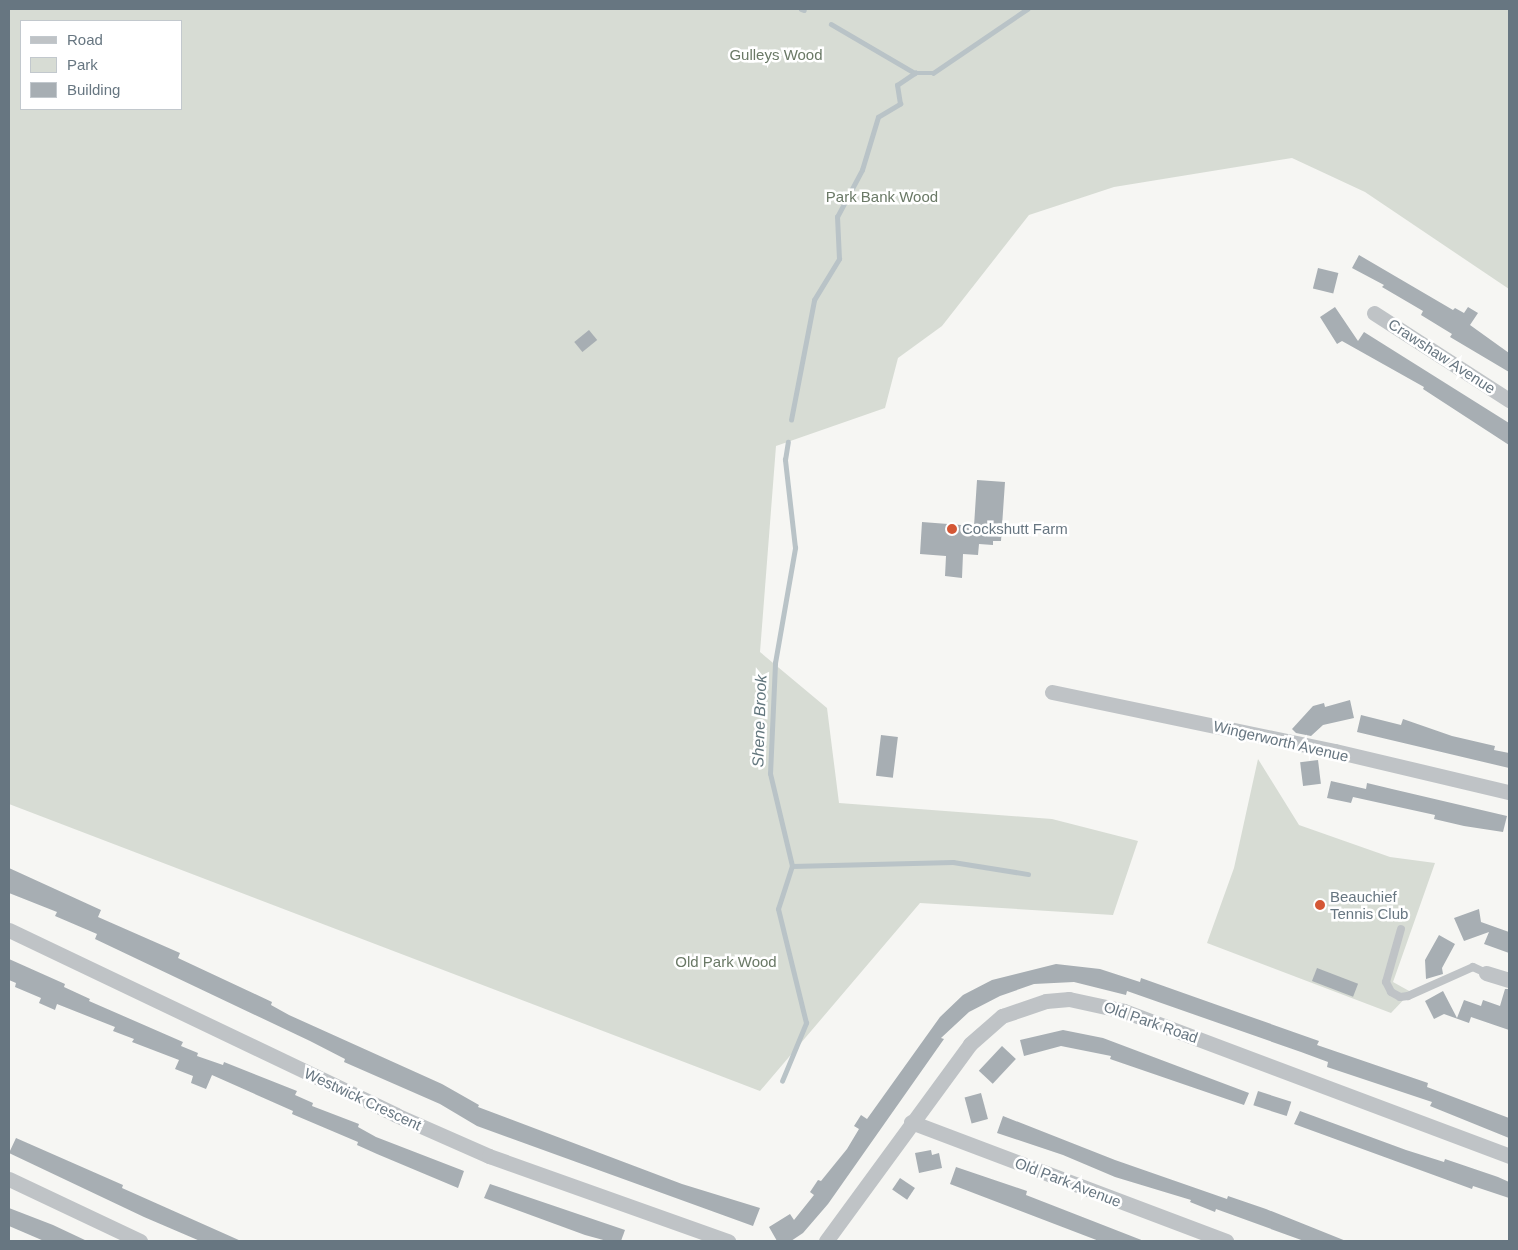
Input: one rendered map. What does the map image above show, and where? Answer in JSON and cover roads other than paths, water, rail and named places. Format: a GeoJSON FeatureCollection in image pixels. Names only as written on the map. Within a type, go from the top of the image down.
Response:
{"type":"FeatureCollection","features":[{"type":"Feature","properties":{"kind":"street","name":"Crawshaw Avenue"},"geometry":{"type":"LineString","coordinates":[[1374,313],[1509,400]]}},
{"type":"Feature","properties":{"kind":"street","name":"Wingerworth Avenue"},"geometry":{"type":"LineString","coordinates":[[1052,692],[1335,751],[1509,792]]}},
{"type":"Feature","properties":{"kind":"street","name":"Westwick Crescent"},"geometry":{"type":"LineString","coordinates":[[9,930],[396,1115],[489,1156],[728,1241]]}},
{"type":"Feature","properties":{"kind":"street"},"geometry":{"type":"LineString","coordinates":[[1486,973],[1509,980]]}},
{"type":"Feature","properties":{"kind":"street","name":"Old Park Road"},"geometry":{"type":"LineString","coordinates":[[826,1241],[911,1122],[970,1044],[986,1027],[1022,1007],[1069,999],[1124,1011],[1509,1156]]}},
{"type":"Feature","properties":{"kind":"street","name":"Old Park Avenue"},"geometry":{"type":"LineString","coordinates":[[911,1122],[1226,1241]]}},
{"type":"Feature","properties":{"kind":"street"},"geometry":{"type":"LineString","coordinates":[[9,1180],[140,1241]]}},
{"type":"Feature","properties":{"kind":"lane"},"geometry":{"type":"LineString","coordinates":[[1400,929],[1386,982],[1391,992],[1400,997],[1408,996],[1473,967],[1486,973]]}},
{"type":"Feature","properties":{"kind":"waterway","name":"Shene Brook"},"geometry":{"type":"LineString","coordinates":[[831,24],[915,73],[933,73],[1027,9]]}},
{"type":"Feature","properties":{"kind":"waterway","name":"Shene Brook"},"geometry":{"type":"LineString","coordinates":[[791,420],[814,300],[839,259],[837,217],[862,170],[878,117],[900,104],[897,85],[915,73]]}},
{"type":"Feature","properties":{"kind":"waterway","name":"Shene Brook"},"geometry":{"type":"LineString","coordinates":[[782,1081],[806,1023],[778,909],[792,866],[770,774],[775,663],[795,548],[785,460],[788,442]]}},
{"type":"Feature","properties":{"kind":"waterway"},"geometry":{"type":"LineString","coordinates":[[792,866],[953,862],[1028,874]]}},
{"type":"Feature","properties":{"kind":"place","name":"Cockshutt Farm"},"geometry":{"type":"Point","coordinates":[952,529]}},
{"type":"Feature","properties":{"kind":"place","name":"Beauchief Tennis Club"},"geometry":{"type":"Point","coordinates":[1320,905]}},
{"type":"Feature","properties":{"kind":"park label","name":"Gulleys Wood"},"geometry":{"type":"Point","coordinates":[776,55]}},
{"type":"Feature","properties":{"kind":"park label","name":"Park Bank Wood"},"geometry":{"type":"Point","coordinates":[882,197]}},
{"type":"Feature","properties":{"kind":"park label","name":"Old Park Wood"},"geometry":{"type":"Point","coordinates":[726,962]}}]}
